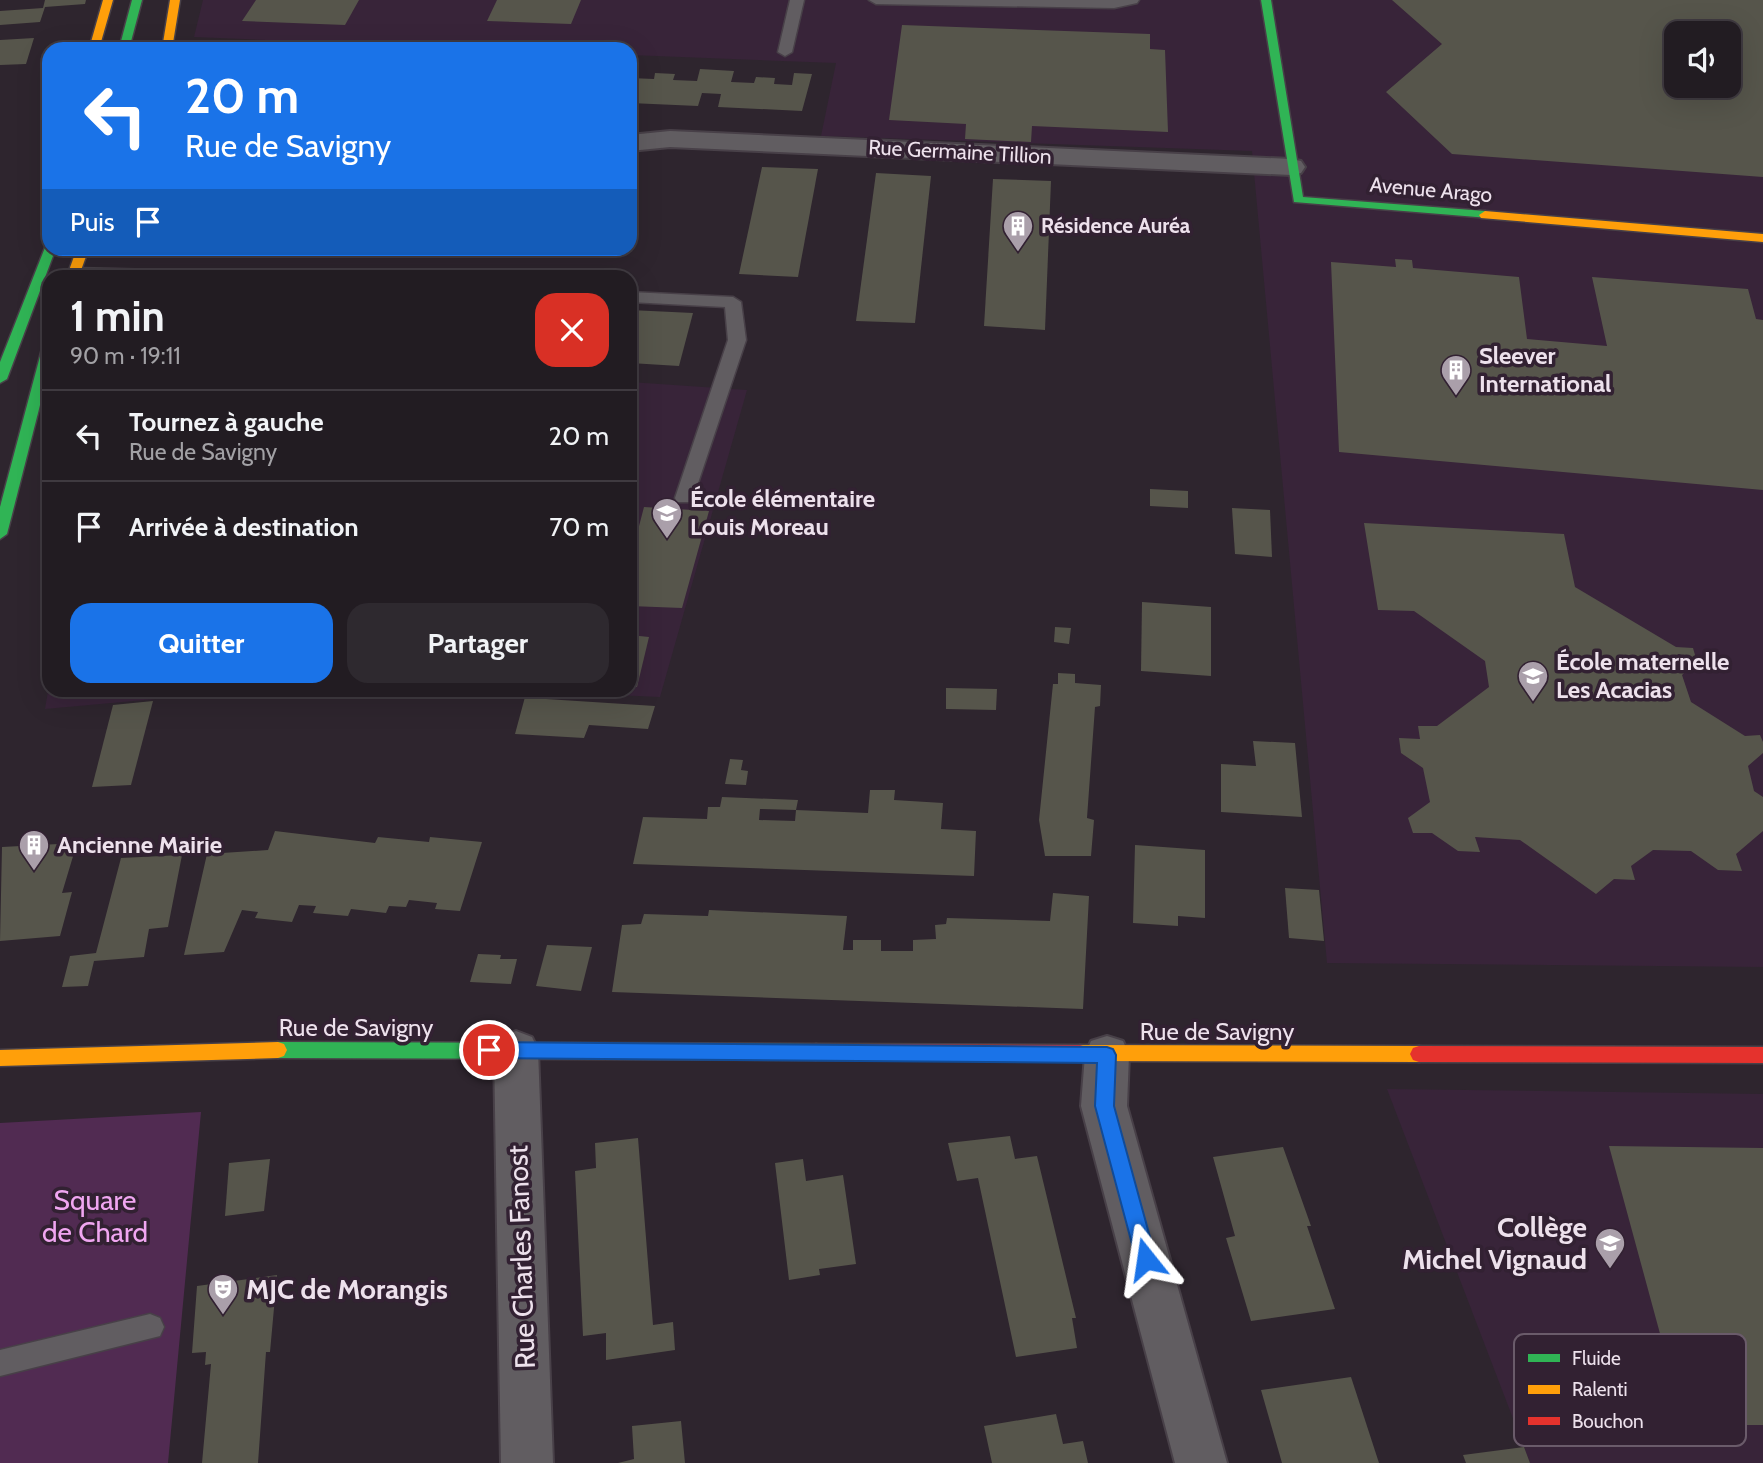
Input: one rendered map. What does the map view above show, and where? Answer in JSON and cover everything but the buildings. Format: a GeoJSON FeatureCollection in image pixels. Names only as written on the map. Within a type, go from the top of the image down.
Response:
{"type":"FeatureCollection","features":[{"type":"Feature","properties":{"kind":"street"},"geometry":{"type":"LineString","coordinates":[[96,42],[108,0]]}},
{"type":"Feature","properties":{"kind":"street"},"geometry":{"type":"LineString","coordinates":[[126,42],[137,0]]}},
{"type":"Feature","properties":{"kind":"street"},"geometry":{"type":"LineString","coordinates":[[168,42],[175,0]]}},
{"type":"Feature","properties":{"kind":"street","name":"Avenue Arago"},"geometry":{"type":"LineString","coordinates":[[1266,0],[1298,200],[1763,238]]}},
{"type":"Feature","properties":{"kind":"street","name":"Rue Germaine Tillion"},"geometry":{"type":"LineString","coordinates":[[637,142],[670,139],[1291,167]]}},
{"type":"Feature","properties":{"kind":"street"},"geometry":{"type":"LineString","coordinates":[[0,379],[47,256]]}},
{"type":"Feature","properties":{"kind":"street"},"geometry":{"type":"LineString","coordinates":[[0,534],[42,372]]}},
{"type":"Feature","properties":{"kind":"street","name":"Rue de Savigny"},"geometry":{"type":"LineString","coordinates":[[0,1058],[247,1050],[1107,1055],[1763,1055]]}},
{"type":"Feature","properties":{"kind":"street","name":"Rue Charles Fanost"},"geometry":{"type":"LineString","coordinates":[[516,1050],[527,1463]]}},
{"type":"Feature","properties":{"kind":"street"},"geometry":{"type":"LineString","coordinates":[[1107,1055],[1104,1106],[1201,1463]]}},
{"type":"Feature","properties":{"kind":"lane"},"geometry":{"type":"LineString","coordinates":[[785,52],[797,0]]}},
{"type":"Feature","properties":{"kind":"lane"},"geometry":{"type":"LineString","coordinates":[[876,0],[1114,4],[1132,0]]}},
{"type":"Feature","properties":{"kind":"lane"},"geometry":{"type":"LineString","coordinates":[[637,297],[733,302],[737,340],[684,498]]}},
{"type":"Feature","properties":{"kind":"lane"},"geometry":{"type":"LineString","coordinates":[[0,1363],[150,1327]]}},
{"type":"Feature","properties":{"kind":"shaded area"},"geometry":{"type":"Polygon","coordinates":[[[203,0],[1763,0],[1763,967],[1327,963],[1252,151],[821,136],[836,63],[637,55],[637,42],[314,42],[194,37],[203,0]]]}},
{"type":"Feature","properties":{"kind":"shaded area","name":"École élémentaire Louis Moreau"},"geometry":{"type":"Polygon","coordinates":[[[637,382],[747,390],[660,697],[637,696],[637,382]]]}},
{"type":"Feature","properties":{"kind":"shaded area"},"geometry":{"type":"Polygon","coordinates":[[[47,697],[178,697],[45,709],[47,697]]]}},
{"type":"Feature","properties":{"kind":"shaded area","name":"Collège Michel Vignaud"},"geometry":{"type":"Polygon","coordinates":[[[1387,1089],[1763,1094],[1763,1463],[1530,1463],[1524,1446],[1746,1446],[1746,1334],[1514,1334],[1514,1421],[1387,1089]]]}},
{"type":"Feature","properties":{"kind":"green space","name":"Square de Chard"},"geometry":{"type":"Polygon","coordinates":[[[201,1112],[168,1463],[0,1463],[0,1123],[201,1112]]]}},
{"type":"Feature","properties":{"kind":"traffic: fast"},"geometry":{"type":"LineString","coordinates":[[126,42],[137,0]]}},
{"type":"Feature","properties":{"kind":"traffic: fast"},"geometry":{"type":"LineString","coordinates":[[1266,0],[1298,200],[1485,215]]}},
{"type":"Feature","properties":{"kind":"traffic: fast"},"geometry":{"type":"LineString","coordinates":[[0,379],[47,256]]}},
{"type":"Feature","properties":{"kind":"traffic: fast"},"geometry":{"type":"LineString","coordinates":[[0,534],[42,372]]}},
{"type":"Feature","properties":{"kind":"traffic: fast"},"geometry":{"type":"LineString","coordinates":[[278,1050],[816,1052]]}},
{"type":"Feature","properties":{"kind":"traffic: slow"},"geometry":{"type":"LineString","coordinates":[[96,42],[108,0]]}},
{"type":"Feature","properties":{"kind":"traffic: slow"},"geometry":{"type":"LineString","coordinates":[[168,42],[175,0]]}},
{"type":"Feature","properties":{"kind":"traffic: slow"},"geometry":{"type":"LineString","coordinates":[[1485,215],[1763,238]]}},
{"type":"Feature","properties":{"kind":"traffic: slow"},"geometry":{"type":"LineString","coordinates":[[75,270],[80,256]]}},
{"type":"Feature","properties":{"kind":"traffic: slow"},"geometry":{"type":"LineString","coordinates":[[0,1058],[278,1050]]}},
{"type":"Feature","properties":{"kind":"traffic: slow"},"geometry":{"type":"LineString","coordinates":[[1080,1053],[1419,1054]]}},
{"type":"Feature","properties":{"kind":"traffic: jam"},"geometry":{"type":"LineString","coordinates":[[816,1052],[1080,1053]]}},
{"type":"Feature","properties":{"kind":"traffic: jam"},"geometry":{"type":"LineString","coordinates":[[1419,1054],[1763,1055]]}},
{"type":"Feature","properties":{"kind":"place","name":"Résidence Auréa"},"geometry":{"type":"Point","coordinates":[1018,253]}},
{"type":"Feature","properties":{"kind":"place","name":"Sleever International"},"geometry":{"type":"Point","coordinates":[1456,397]}},
{"type":"Feature","properties":{"kind":"place","name":"École élémentaire Louis Moreau"},"geometry":{"type":"Point","coordinates":[667,540]}},
{"type":"Feature","properties":{"kind":"place","name":"École maternelle Les Acacias"},"geometry":{"type":"Point","coordinates":[1533,703]}},
{"type":"Feature","properties":{"kind":"place","name":"Ancienne Mairie"},"geometry":{"type":"Point","coordinates":[34,872]}},
{"type":"Feature","properties":{"kind":"place","name":"Collège Michel Vignaud"},"geometry":{"type":"Point","coordinates":[1610,1270]}},
{"type":"Feature","properties":{"kind":"place","name":"MJC de Morangis"},"geometry":{"type":"Point","coordinates":[223,1316]}},
{"type":"Feature","properties":{"kind":"route"},"geometry":{"type":"LineString","coordinates":[[489,1050],[1107,1055],[1104,1106],[1146,1259]]}}]}
